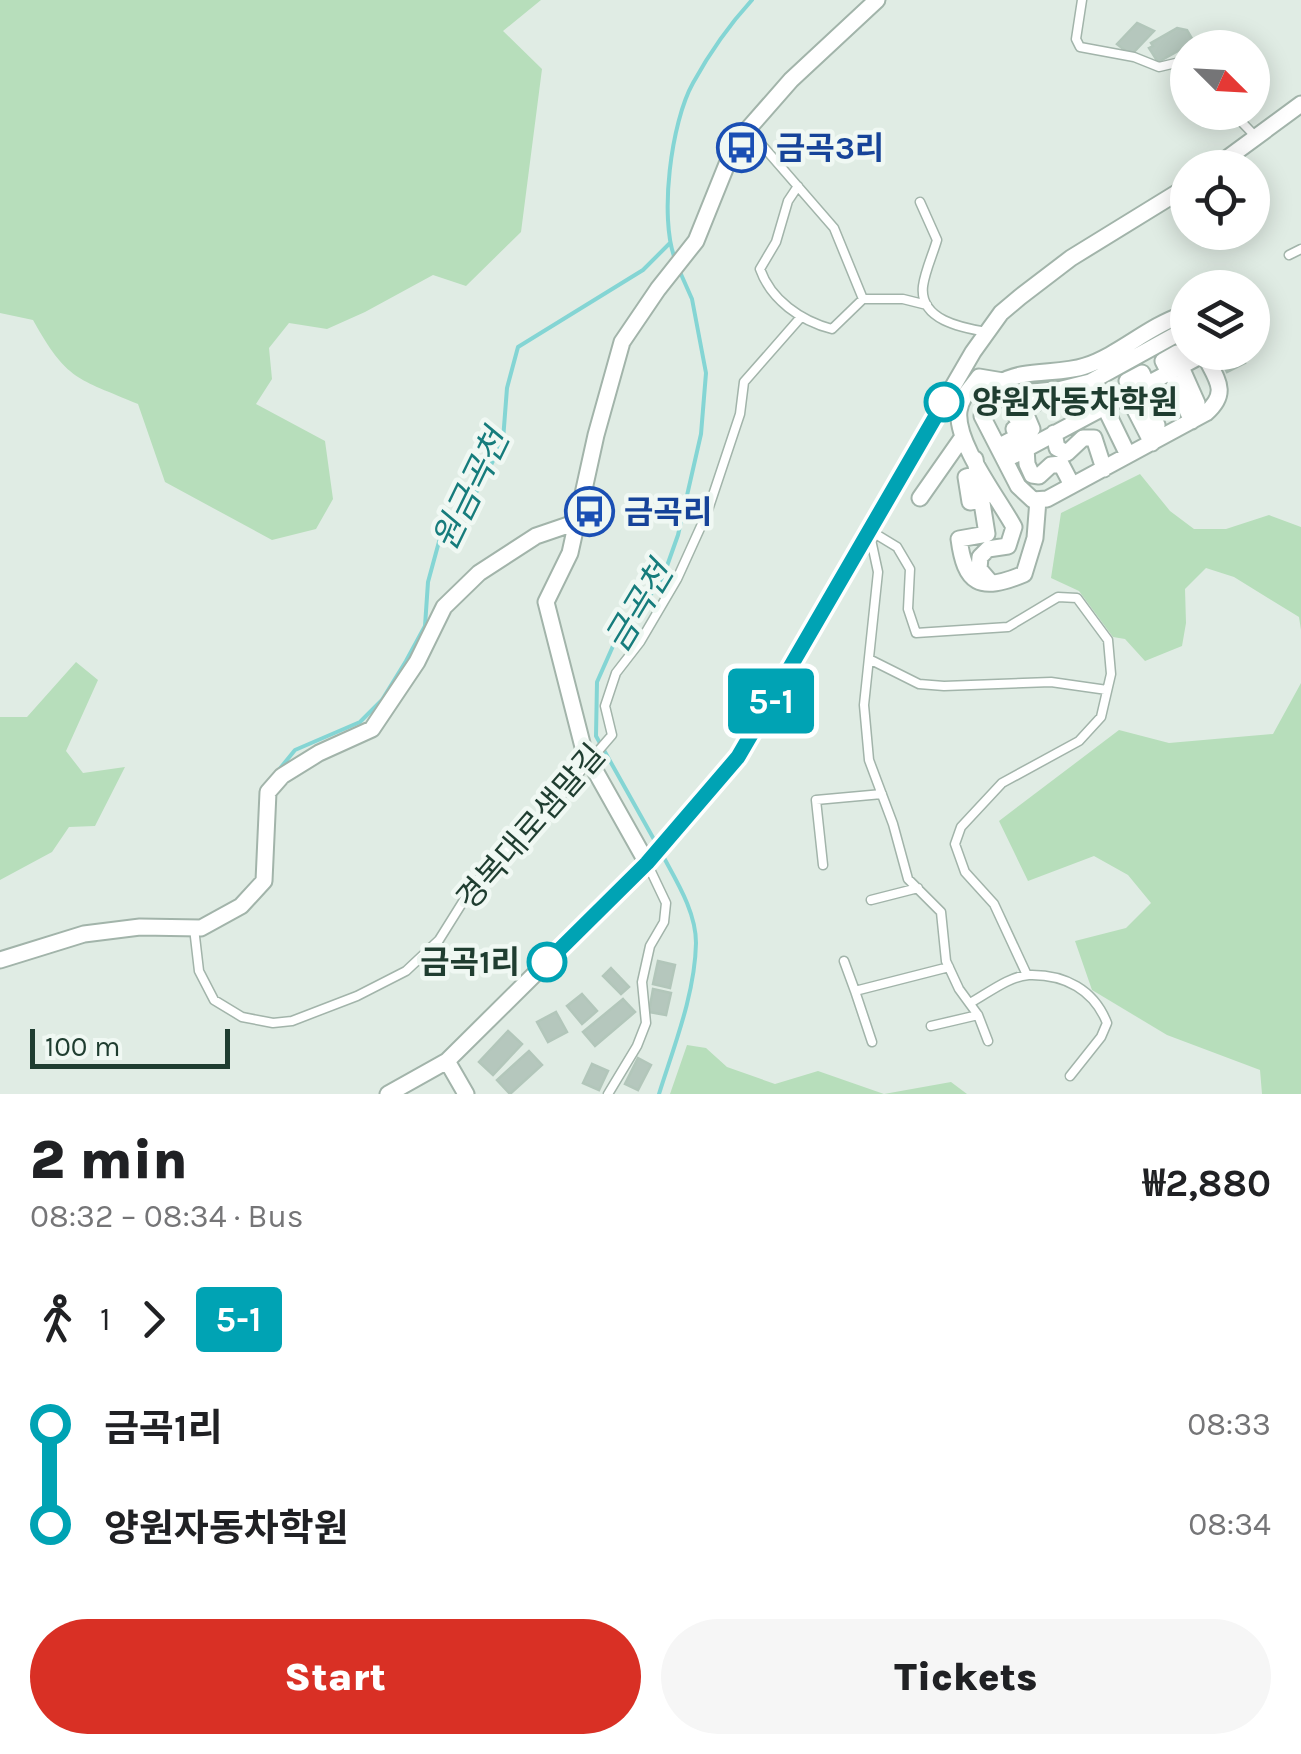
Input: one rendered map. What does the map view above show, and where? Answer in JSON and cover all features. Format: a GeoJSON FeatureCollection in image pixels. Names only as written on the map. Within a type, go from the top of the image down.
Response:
{"type":"FeatureCollection","features":[{"type":"Feature","properties":{"kind":"street"},"geometry":{"type":"LineString","coordinates":[[647,863],[591,758],[568,695],[546,602],[570,552],[622,342],[696,241],[726,164],[748,129],[791,80],[877,0]]}},
{"type":"Feature","properties":{"kind":"street"},"geometry":{"type":"LineString","coordinates":[[1240,150],[1301,104]]}},
{"type":"Feature","properties":{"kind":"street"},"geometry":{"type":"LineString","coordinates":[[388,1094],[447,1061],[647,863],[738,757],[868,530],[968,377],[987,332],[1001,313],[1070,258],[1170,197]]}},
{"type":"Feature","properties":{"kind":"street"},"geometry":{"type":"LineString","coordinates":[[968,377],[1003,381],[1089,365],[1170,319]]}},
{"type":"Feature","properties":{"kind":"street"},"geometry":{"type":"LineString","coordinates":[[999,448],[1020,426],[1010,404],[1034,392],[1092,381],[1170,336]]}},
{"type":"Feature","properties":{"kind":"street"},"geometry":{"type":"LineString","coordinates":[[1152,442],[1164,396],[1189,370]]}},
{"type":"Feature","properties":{"kind":"street"},"geometry":{"type":"LineString","coordinates":[[1003,381],[984,404],[982,416],[1025,495],[1038,500],[1047,499],[1192,421],[1218,402],[1221,390],[1212,370]]}},
{"type":"Feature","properties":{"kind":"street"},"geometry":{"type":"LineString","coordinates":[[968,377],[958,412],[962,438],[1014,527],[1008,546],[988,549],[980,557],[979,569],[992,583]]}},
{"type":"Feature","properties":{"kind":"street"},"geometry":{"type":"LineString","coordinates":[[1092,381],[1128,455]]}},
{"type":"Feature","properties":{"kind":"street"},"geometry":{"type":"LineString","coordinates":[[999,448],[1026,448],[1104,406],[1164,396]]}},
{"type":"Feature","properties":{"kind":"street"},"geometry":{"type":"LineString","coordinates":[[1164,396],[1192,421]]}},
{"type":"Feature","properties":{"kind":"street"},"geometry":{"type":"LineString","coordinates":[[1054,433],[1057,448],[1067,452],[1083,438],[1094,438],[1104,468]]}},
{"type":"Feature","properties":{"kind":"street"},"geometry":{"type":"LineString","coordinates":[[920,498],[962,438]]}},
{"type":"Feature","properties":{"kind":"street"},"geometry":{"type":"LineString","coordinates":[[1026,448],[1032,475],[1039,476],[1052,465],[1061,464],[1072,486]]}},
{"type":"Feature","properties":{"kind":"street"},"geometry":{"type":"LineString","coordinates":[[976,466],[987,534],[959,538],[962,566],[970,578],[992,583],[1024,574],[1035,538],[1038,500]]}},
{"type":"Feature","properties":{"kind":"street"},"geometry":{"type":"LineString","coordinates":[[931,482],[947,494]]}},
{"type":"Feature","properties":{"kind":"street"},"geometry":{"type":"LineString","coordinates":[[0,960],[84,934],[140,927],[201,928],[241,906],[264,881],[268,792],[282,776],[318,753],[372,729],[417,662],[444,607],[479,574],[536,536],[577,522]]}},
{"type":"Feature","properties":{"kind":"street"},"geometry":{"type":"LineString","coordinates":[[447,1061],[466,1094]]}},
{"type":"Feature","properties":{"kind":"lane"},"geometry":{"type":"LineString","coordinates":[[1082,0],[1076,39],[1080,47],[1134,57],[1159,67],[1170,64]]}},
{"type":"Feature","properties":{"kind":"lane"},"geometry":{"type":"LineString","coordinates":[[748,129],[834,228],[863,299]]}},
{"type":"Feature","properties":{"kind":"lane"},"geometry":{"type":"LineString","coordinates":[[1249,130],[1257,138]]}},
{"type":"Feature","properties":{"kind":"lane"},"geometry":{"type":"LineString","coordinates":[[798,186],[788,201],[776,242],[760,269],[765,283],[802,317],[832,329],[863,299],[903,299],[927,305]]}},
{"type":"Feature","properties":{"kind":"lane"},"geometry":{"type":"LineString","coordinates":[[920,202],[937,240],[922,288],[927,305],[938,318],[964,329],[987,332]]}},
{"type":"Feature","properties":{"kind":"lane"},"geometry":{"type":"LineString","coordinates":[[1289,255],[1301,250]]}},
{"type":"Feature","properties":{"kind":"lane","name":"경복대로샘말길"},"geometry":{"type":"LineString","coordinates":[[194,928],[199,971],[214,1000],[242,1017],[273,1023],[292,1021],[356,996],[406,971],[439,940],[468,892],[496,857],[541,826],[612,735],[605,706],[616,673],[640,642],[677,579],[708,513],[740,414],[744,382],[802,317]]}},
{"type":"Feature","properties":{"kind":"lane"},"geometry":{"type":"LineString","coordinates":[[868,530],[878,572],[864,705],[869,760],[908,878],[941,912],[949,967],[978,1015],[988,1041]]}},
{"type":"Feature","properties":{"kind":"lane"},"geometry":{"type":"LineString","coordinates":[[868,530],[897,548],[910,568],[908,609],[916,633],[1008,627],[1058,598],[1076,598],[1108,640],[1111,674],[1101,717],[1080,741],[1002,783],[961,827],[955,844],[965,872],[994,904],[1027,975]]}},
{"type":"Feature","properties":{"kind":"lane"},"geometry":{"type":"LineString","coordinates":[[869,659],[919,684],[1051,682],[1107,690]]}},
{"type":"Feature","properties":{"kind":"lane"},"geometry":{"type":"LineString","coordinates":[[822,865],[816,800],[882,794]]}},
{"type":"Feature","properties":{"kind":"lane"},"geometry":{"type":"LineString","coordinates":[[608,1094],[646,1024],[642,982],[650,946],[664,922],[666,903],[647,863]]}},
{"type":"Feature","properties":{"kind":"lane"},"geometry":{"type":"LineString","coordinates":[[871,900],[918,888]]}},
{"type":"Feature","properties":{"kind":"lane"},"geometry":{"type":"LineString","coordinates":[[844,961],[872,1042]]}},
{"type":"Feature","properties":{"kind":"lane"},"geometry":{"type":"LineString","coordinates":[[856,991],[949,967]]}},
{"type":"Feature","properties":{"kind":"lane"},"geometry":{"type":"LineString","coordinates":[[970,1004],[1027,975],[1071,983],[1092,995],[1108,1023],[1101,1038],[1070,1076]]}},
{"type":"Feature","properties":{"kind":"lane"},"geometry":{"type":"LineString","coordinates":[[931,1026],[978,1015]]}},
{"type":"Feature","properties":{"kind":"green space"},"geometry":{"type":"Polygon","coordinates":[[[0,0],[541,0],[503,31],[542,69],[521,232],[466,286],[433,275],[327,329],[289,323],[269,348],[272,379],[256,404],[325,441],[333,499],[316,529],[272,540],[165,482],[138,404],[65,367],[33,320],[0,313],[0,0]]]}},
{"type":"Feature","properties":{"kind":"green space"},"geometry":{"type":"Polygon","coordinates":[[[1140,474],[1170,511],[1194,529],[1226,529],[1269,515],[1301,527],[1301,630],[1299,617],[1234,577],[1206,568],[1185,589],[1182,646],[1145,661],[1125,639],[1113,637],[1079,591],[1051,578],[1061,513],[1140,474]]]}},
{"type":"Feature","properties":{"kind":"green space"},"geometry":{"type":"Polygon","coordinates":[[[76,662],[98,680],[66,751],[83,773],[125,767],[95,826],[69,827],[52,852],[0,880],[0,717],[27,717],[76,662]]]}},
{"type":"Feature","properties":{"kind":"green space"},"geometry":{"type":"Polygon","coordinates":[[[1301,683],[1301,1094],[1262,1094],[1260,1070],[1167,1035],[1092,990],[1075,941],[1126,928],[1151,903],[1128,875],[1094,856],[1028,881],[999,821],[1119,730],[1169,743],[1273,734],[1301,683]]]}},
{"type":"Feature","properties":{"kind":"green space"},"geometry":{"type":"Polygon","coordinates":[[[687,1045],[706,1048],[727,1067],[775,1084],[818,1071],[884,1094],[670,1094],[687,1045]]]}},
{"type":"Feature","properties":{"kind":"green space"},"geometry":{"type":"Polygon","coordinates":[[[951,1082],[967,1094],[884,1094],[951,1082]]]}},
{"type":"Feature","properties":{"kind":"building"},"geometry":{"type":"Polygon","coordinates":[[[1137,23],[1154,31],[1131,55],[1117,44],[1137,23]]]}},
{"type":"Feature","properties":{"kind":"building"},"geometry":{"type":"Polygon","coordinates":[[[1170,32],[1170,55],[1158,62],[1149,48],[1170,32]]]}},
{"type":"Feature","properties":{"kind":"building"},"geometry":{"type":"Polygon","coordinates":[[[658,961],[675,965],[670,988],[653,984],[658,961]]]}},
{"type":"Feature","properties":{"kind":"building"},"geometry":{"type":"Polygon","coordinates":[[[611,968],[629,987],[621,994],[603,976],[611,968]]]}},
{"type":"Feature","properties":{"kind":"building"},"geometry":{"type":"Polygon","coordinates":[[[653,989],[671,993],[666,1015],[649,1012],[653,989]]]}},
{"type":"Feature","properties":{"kind":"building"},"geometry":{"type":"Polygon","coordinates":[[[582,994],[597,1011],[582,1024],[567,1006],[582,994]]]}},
{"type":"Feature","properties":{"kind":"building"},"geometry":{"type":"Polygon","coordinates":[[[623,999],[635,1012],[595,1046],[583,1032],[623,999]]]}},
{"type":"Feature","properties":{"kind":"building"},"geometry":{"type":"Polygon","coordinates":[[[556,1012],[567,1032],[548,1042],[537,1022],[556,1012]]]}},
{"type":"Feature","properties":{"kind":"building"},"geometry":{"type":"Polygon","coordinates":[[[508,1031],[522,1044],[493,1075],[479,1062],[508,1031]]]}},
{"type":"Feature","properties":{"kind":"building"},"geometry":{"type":"Polygon","coordinates":[[[529,1051],[542,1065],[510,1094],[497,1080],[529,1051]]]}},
{"type":"Feature","properties":{"kind":"building"},"geometry":{"type":"Polygon","coordinates":[[[638,1058],[651,1065],[638,1090],[625,1084],[638,1058]]]}},
{"type":"Feature","properties":{"kind":"building"},"geometry":{"type":"Polygon","coordinates":[[[592,1064],[608,1071],[599,1090],[583,1083],[592,1064]]]}},
{"type":"Feature","properties":{"kind":"waterway","name":"금곡천"},"geometry":{"type":"LineString","coordinates":[[675,259],[668,196],[673,145],[685,100],[699,72],[752,0]]}},
{"type":"Feature","properties":{"kind":"waterway","name":"원금곡천"},"geometry":{"type":"LineString","coordinates":[[273,777],[295,750],[360,722],[382,700],[406,661],[425,626],[428,582],[440,538],[481,486],[503,440],[507,388],[518,347],[643,270],[670,243]]}},
{"type":"Feature","properties":{"kind":"waterway","name":"금곡천"},"geometry":{"type":"LineString","coordinates":[[656,843],[596,736],[597,682],[617,637],[662,580],[678,535],[701,434],[706,373],[692,299],[680,272]]}},
{"type":"Feature","properties":{"kind":"waterway","name":"금곡천"},"geometry":{"type":"LineString","coordinates":[[659,1094],[688,1001],[696,943],[689,909],[663,856]]}},
{"type":"Feature","properties":{"kind":"bus line","name":"5-1"},"geometry":{"type":"LineString","coordinates":[[547,962],[647,863],[738,757],[944,402]]}},
{"type":"Feature","properties":{"kind":"place","name":"금곡3리"},"geometry":{"type":"Point","coordinates":[741,148]}},
{"type":"Feature","properties":{"kind":"place","name":"양원자동차학원"},"geometry":{"type":"Point","coordinates":[944,402]}},
{"type":"Feature","properties":{"kind":"place","name":"금곡리"},"geometry":{"type":"Point","coordinates":[589,512]}},
{"type":"Feature","properties":{"kind":"place","name":"금곡1리"},"geometry":{"type":"Point","coordinates":[547,962]}}]}
